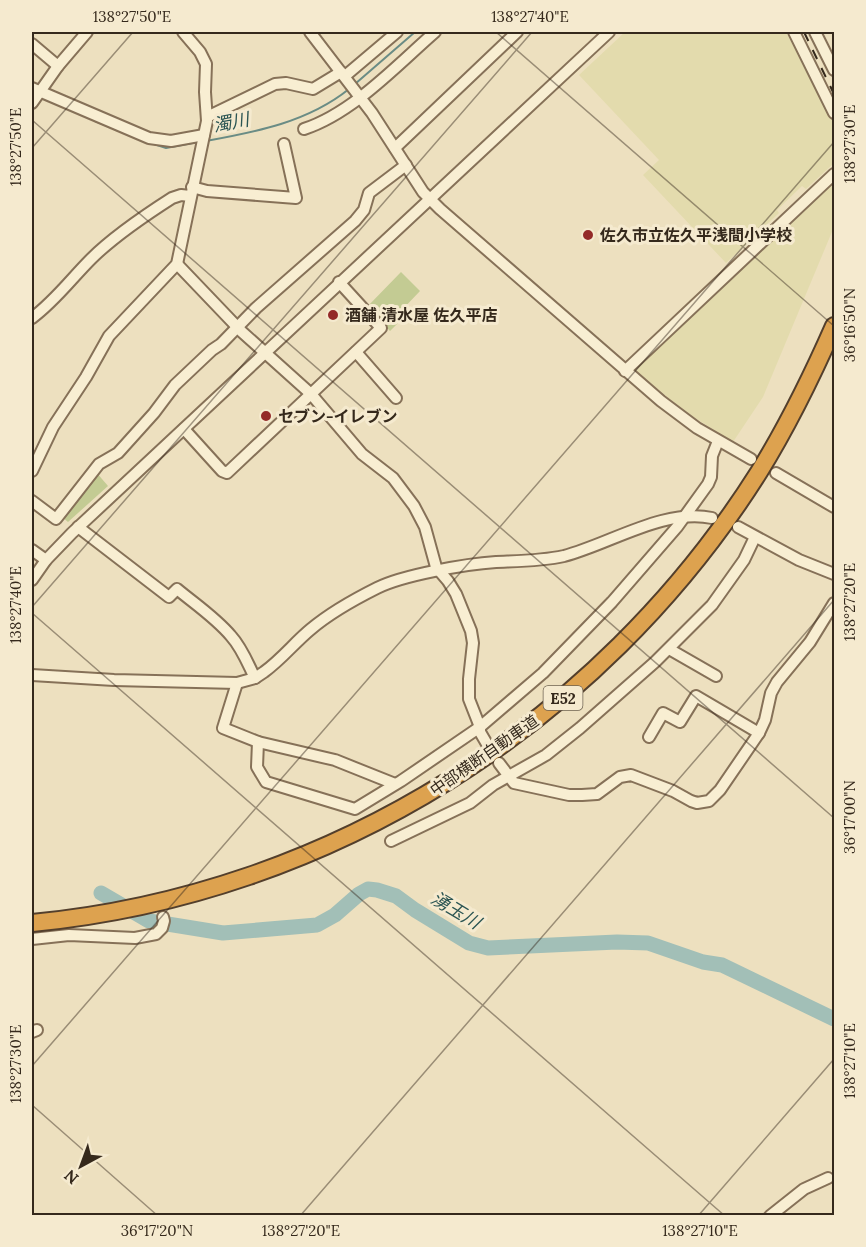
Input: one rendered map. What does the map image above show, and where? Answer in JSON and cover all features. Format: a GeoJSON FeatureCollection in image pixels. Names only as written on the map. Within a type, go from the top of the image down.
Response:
{"type":"FeatureCollection","features":[{"type":"Feature","properties":{"kind":"highway","name":"中部横断自動車道"},"geometry":{"type":"LineString","coordinates":[[32,923],[107,914],[160,918],[235,882],[327,847],[378,822],[432,792],[502,746],[578,686],[613,653],[681,578],[732,511],[781,435],[834,326]]}},
{"type":"Feature","properties":{"kind":"street"},"geometry":{"type":"LineString","coordinates":[[87,32],[35,96],[149,138],[171,141],[204,136]]}},
{"type":"Feature","properties":{"kind":"street"},"geometry":{"type":"LineString","coordinates":[[32,471],[53,427],[86,377],[109,336],[177,264],[207,117],[206,64],[200,52],[183,32]]}},
{"type":"Feature","properties":{"kind":"street"},"geometry":{"type":"LineString","coordinates":[[310,32],[359,96],[430,199],[532,291],[677,415],[751,459]]}},
{"type":"Feature","properties":{"kind":"street"},"geometry":{"type":"LineString","coordinates":[[207,117],[270,85],[286,83],[313,89],[345,77],[398,32]]}},
{"type":"Feature","properties":{"kind":"street"},"geometry":{"type":"LineString","coordinates":[[304,129],[327,119],[359,96],[435,32]]}},
{"type":"Feature","properties":{"kind":"street"},"geometry":{"type":"LineString","coordinates":[[395,148],[517,32]]}},
{"type":"Feature","properties":{"kind":"street"},"geometry":{"type":"LineString","coordinates":[[794,32],[834,113]]}},
{"type":"Feature","properties":{"kind":"street"},"geometry":{"type":"LineString","coordinates":[[815,32],[834,70]]}},
{"type":"Feature","properties":{"kind":"street"},"geometry":{"type":"LineString","coordinates":[[32,580],[46,560],[75,530],[606,33]]}},
{"type":"Feature","properties":{"kind":"street"},"geometry":{"type":"LineString","coordinates":[[32,44],[58,66]]}},
{"type":"Feature","properties":{"kind":"street"},"geometry":{"type":"LineString","coordinates":[[32,318],[47,307],[92,258],[167,201],[191,192],[207,190],[296,198],[284,144]]}},
{"type":"Feature","properties":{"kind":"street"},"geometry":{"type":"LineString","coordinates":[[56,519],[99,464],[118,453],[154,413],[175,385],[256,308],[355,221],[364,210],[369,193],[406,165]]}},
{"type":"Feature","properties":{"kind":"street"},"geometry":{"type":"LineString","coordinates":[[625,371],[834,174]]}},
{"type":"Feature","properties":{"kind":"street"},"geometry":{"type":"LineString","coordinates":[[177,264],[238,327],[311,394],[362,454],[387,471],[421,516],[434,562],[456,594],[471,631],[473,643],[469,699],[480,732],[487,744]]}},
{"type":"Feature","properties":{"kind":"street"},"geometry":{"type":"LineString","coordinates":[[184,429],[222,471],[227,473],[356,352],[381,328],[339,282]]}},
{"type":"Feature","properties":{"kind":"street"},"geometry":{"type":"LineString","coordinates":[[356,352],[396,398]]}},
{"type":"Feature","properties":{"kind":"street"},"geometry":{"type":"LineString","coordinates":[[258,742],[257,767],[266,782],[334,803],[355,809],[395,784],[480,727],[543,673],[612,602],[684,516],[708,483],[711,477],[712,456],[718,441]]}},
{"type":"Feature","properties":{"kind":"street"},"geometry":{"type":"LineString","coordinates":[[776,473],[834,507]]}},
{"type":"Feature","properties":{"kind":"street"},"geometry":{"type":"LineString","coordinates":[[32,501],[169,597],[177,589],[231,636],[244,654],[255,678]]}},
{"type":"Feature","properties":{"kind":"street"},"geometry":{"type":"LineString","coordinates":[[32,675],[126,681],[237,683],[255,678],[273,665],[312,627],[390,582],[479,564],[536,561],[565,555],[663,521],[684,516],[701,515],[712,518]]}},
{"type":"Feature","properties":{"kind":"street"},"geometry":{"type":"LineString","coordinates":[[738,527],[799,560],[834,574]]}},
{"type":"Feature","properties":{"kind":"street"},"geometry":{"type":"LineString","coordinates":[[398,842],[458,809],[546,755],[607,705],[669,649],[723,592],[744,560],[755,537]]}},
{"type":"Feature","properties":{"kind":"street"},"geometry":{"type":"LineString","coordinates":[[32,550],[46,560]]}},
{"type":"Feature","properties":{"kind":"street"},"geometry":{"type":"LineString","coordinates":[[499,763],[513,783],[519,785],[582,795],[597,794],[620,777],[631,776],[673,791],[691,801],[703,803],[709,801],[720,790],[759,733],[774,688],[810,642],[834,603]]}},
{"type":"Feature","properties":{"kind":"street"},"geometry":{"type":"LineString","coordinates":[[669,649],[709,675]]}},
{"type":"Feature","properties":{"kind":"street"},"geometry":{"type":"LineString","coordinates":[[237,683],[223,728],[258,742],[335,760],[395,784]]}},
{"type":"Feature","properties":{"kind":"street"},"geometry":{"type":"LineString","coordinates":[[649,731],[663,713],[680,722],[691,712],[696,696],[759,733]]}},
{"type":"Feature","properties":{"kind":"street"},"geometry":{"type":"LineString","coordinates":[[32,939],[69,935],[135,939],[151,936],[160,918]]}},
{"type":"Feature","properties":{"kind":"street"},"geometry":{"type":"LineString","coordinates":[[770,1215],[804,1189],[828,1178]]}},
{"type":"Feature","properties":{"kind":"shaded area"},"geometry":{"type":"Polygon","coordinates":[[[625,32],[786,32],[834,122],[834,163],[806,189],[802,186],[777,210],[779,213],[726,263],[643,175],[659,160],[579,75],[625,32]]]}},
{"type":"Feature","properties":{"kind":"shaded area"},"geometry":{"type":"Polygon","coordinates":[[[834,179],[834,227],[763,397],[733,442],[684,411],[634,369],[834,179]]]}},
{"type":"Feature","properties":{"kind":"green space"},"geometry":{"type":"Polygon","coordinates":[[[401,272],[420,291],[400,312],[404,317],[390,331],[367,307],[401,272]]]}},
{"type":"Feature","properties":{"kind":"green space"},"geometry":{"type":"Polygon","coordinates":[[[96,472],[108,486],[68,522],[62,517],[96,472]]]}},
{"type":"Feature","properties":{"kind":"waterway","name":"濁川"},"geometry":{"type":"LineString","coordinates":[[355,84],[415,32]]}},
{"type":"Feature","properties":{"kind":"waterway","name":"濁川"},"geometry":{"type":"LineString","coordinates":[[206,141],[244,134],[299,118],[349,89]]}},
{"type":"Feature","properties":{"kind":"waterway","name":"濁川"},"geometry":{"type":"LineString","coordinates":[[95,121],[137,138]]}},
{"type":"Feature","properties":{"kind":"waterway","name":"濁川"},"geometry":{"type":"LineString","coordinates":[[154,144],[166,148],[198,142]]}},
{"type":"Feature","properties":{"kind":"waterway","name":"湧玉川"},"geometry":{"type":"LineString","coordinates":[[101,893],[149,921],[223,933],[317,925],[335,915],[359,894],[368,889],[377,890],[396,896],[469,943],[488,948],[617,942],[648,943],[703,962],[722,965],[834,1019]]}},
{"type":"Feature","properties":{"kind":"railway"},"geometry":{"type":"LineString","coordinates":[[804,32],[834,94]]}},
{"type":"Feature","properties":{"kind":"place","name":"佐久市立佐久平浅間小学校"},"geometry":{"type":"Point","coordinates":[588,235]}},
{"type":"Feature","properties":{"kind":"place","name":"酒舗 清水屋 佐久平店"},"geometry":{"type":"Point","coordinates":[333,315]}},
{"type":"Feature","properties":{"kind":"place","name":"セブン-イレブン"},"geometry":{"type":"Point","coordinates":[266,416]}}]}
